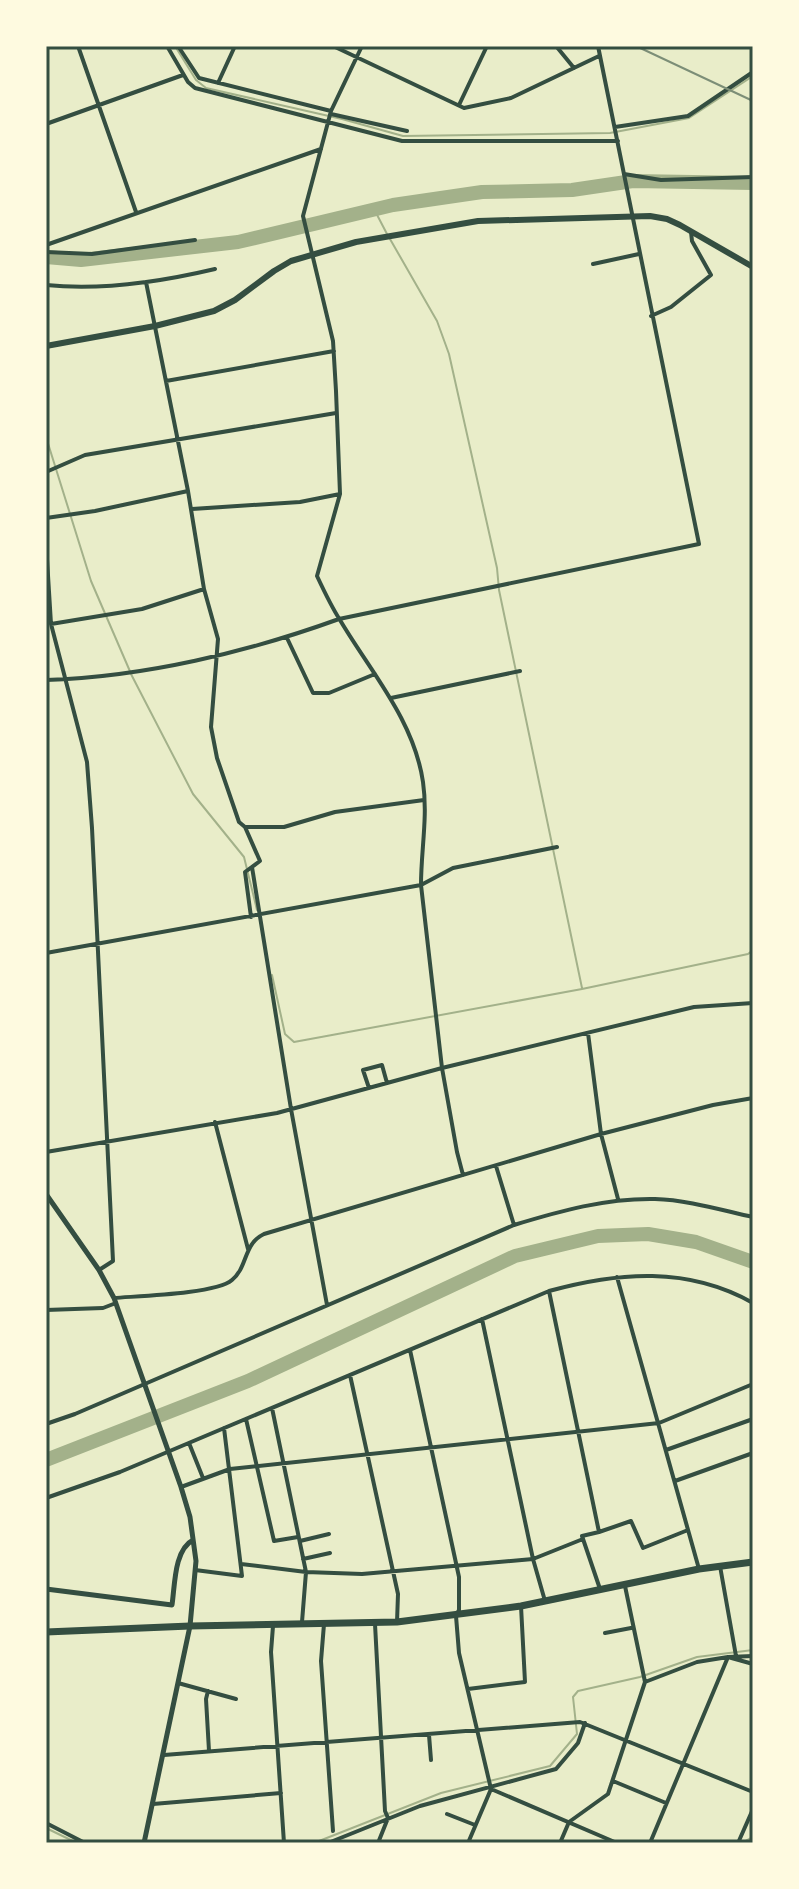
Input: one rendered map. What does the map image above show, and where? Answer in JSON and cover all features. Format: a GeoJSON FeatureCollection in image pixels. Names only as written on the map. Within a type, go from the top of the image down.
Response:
{"type":"FeatureCollection","features":[{"type":"Feature","properties":{"kind":"highway"},"geometry":{"type":"LineString","coordinates":[[47,1634],[190,1626],[375,1624],[456,1616],[521,1606],[699,1569],[753,1562]]}},
{"type":"Feature","properties":{"kind":"main road"},"geometry":{"type":"LineString","coordinates":[[46,346],[155,326],[214,311],[291,261],[356,242],[478,221],[631,214],[650,216],[667,219],[753,265]]}},
{"type":"Feature","properties":{"kind":"street"},"geometry":{"type":"LineString","coordinates":[[78,46],[136,212]]}},
{"type":"Feature","properties":{"kind":"street"},"geometry":{"type":"LineString","coordinates":[[167,46],[183,75],[195,88],[402,141],[618,140]]}},
{"type":"Feature","properties":{"kind":"street"},"geometry":{"type":"LineString","coordinates":[[178,46],[196,75],[407,131]]}},
{"type":"Feature","properties":{"kind":"street"},"geometry":{"type":"LineString","coordinates":[[218,83],[235,46]]}},
{"type":"Feature","properties":{"kind":"street"},"geometry":{"type":"LineString","coordinates":[[333,46],[464,108],[511,98],[599,56]]}},
{"type":"Feature","properties":{"kind":"street"},"geometry":{"type":"LineString","coordinates":[[362,46],[330,113],[303,216],[315,254],[334,351],[340,494],[317,576],[339,619],[391,698],[423,779],[426,840],[421,858],[421,885],[442,1068],[463,1175]]}},
{"type":"Feature","properties":{"kind":"street"},"geometry":{"type":"LineString","coordinates":[[459,106],[487,46]]}},
{"type":"Feature","properties":{"kind":"street"},"geometry":{"type":"LineString","coordinates":[[556,46],[574,68]]}},
{"type":"Feature","properties":{"kind":"street"},"geometry":{"type":"LineString","coordinates":[[46,680],[130,671],[219,655],[287,638],[339,619],[699,544],[598,46]]}},
{"type":"Feature","properties":{"kind":"street"},"geometry":{"type":"LineString","coordinates":[[616,128],[688,116],[753,72]]}},
{"type":"Feature","properties":{"kind":"street"},"geometry":{"type":"LineString","coordinates":[[46,124],[183,75]]}},
{"type":"Feature","properties":{"kind":"street"},"geometry":{"type":"LineString","coordinates":[[46,245],[321,149]]}},
{"type":"Feature","properties":{"kind":"street"},"geometry":{"type":"LineString","coordinates":[[623,176],[661,180],[753,177]]}},
{"type":"Feature","properties":{"kind":"street"},"geometry":{"type":"LineString","coordinates":[[651,316],[671,307],[711,275],[692,241],[691,231]]}},
{"type":"Feature","properties":{"kind":"street"},"geometry":{"type":"LineString","coordinates":[[46,252],[92,254],[195,240]]}},
{"type":"Feature","properties":{"kind":"street"},"geometry":{"type":"LineString","coordinates":[[593,264],[639,254]]}},
{"type":"Feature","properties":{"kind":"street"},"geometry":{"type":"LineString","coordinates":[[46,285],[83,287],[146,282],[215,269]]}},
{"type":"Feature","properties":{"kind":"street"},"geometry":{"type":"LineString","coordinates":[[146,282],[192,509],[204,589],[218,639],[211,727],[217,758],[239,822],[245,827],[260,861],[245,872],[251,917]]}},
{"type":"Feature","properties":{"kind":"street"},"geometry":{"type":"LineString","coordinates":[[166,381],[334,351]]}},
{"type":"Feature","properties":{"kind":"street"},"geometry":{"type":"LineString","coordinates":[[46,472],[85,455],[336,413]]}},
{"type":"Feature","properties":{"kind":"street"},"geometry":{"type":"LineString","coordinates":[[46,518],[188,491]]}},
{"type":"Feature","properties":{"kind":"street"},"geometry":{"type":"LineString","coordinates":[[192,509],[300,502],[340,494]]}},
{"type":"Feature","properties":{"kind":"street"},"geometry":{"type":"LineString","coordinates":[[46,543],[51,624],[87,762],[113,1261],[99,1270]]}},
{"type":"Feature","properties":{"kind":"street"},"geometry":{"type":"LineString","coordinates":[[51,624],[142,609],[204,589]]}},
{"type":"Feature","properties":{"kind":"street"},"geometry":{"type":"LineString","coordinates":[[287,638],[313,693],[329,693],[375,674]]}},
{"type":"Feature","properties":{"kind":"street"},"geometry":{"type":"LineString","coordinates":[[391,698],[520,671]]}},
{"type":"Feature","properties":{"kind":"street"},"geometry":{"type":"LineString","coordinates":[[245,827],[284,827],[335,812],[424,800]]}},
{"type":"Feature","properties":{"kind":"street"},"geometry":{"type":"LineString","coordinates":[[46,953],[421,885],[453,868],[557,847]]}},
{"type":"Feature","properties":{"kind":"street"},"geometry":{"type":"LineString","coordinates":[[252,867],[310,1221],[327,1305]]}},
{"type":"Feature","properties":{"kind":"street"},"geometry":{"type":"LineString","coordinates":[[46,1152],[291,1109],[442,1068],[694,1007],[753,1003]]}},
{"type":"Feature","properties":{"kind":"street"},"geometry":{"type":"LineString","coordinates":[[588,1033],[601,1134],[618,1200]]}},
{"type":"Feature","properties":{"kind":"street"},"geometry":{"type":"LineString","coordinates":[[369,1088],[363,1070],[382,1065],[387,1083]]}},
{"type":"Feature","properties":{"kind":"street"},"geometry":{"type":"LineString","coordinates":[[46,1310],[103,1308],[115,1300],[227,1284],[239,1272],[255,1238],[264,1234],[601,1134],[713,1105],[753,1098]]}},
{"type":"Feature","properties":{"kind":"street"},"geometry":{"type":"LineString","coordinates":[[215,1122],[248,1249]]}},
{"type":"Feature","properties":{"kind":"street"},"geometry":{"type":"LineString","coordinates":[[496,1165],[514,1225]]}},
{"type":"Feature","properties":{"kind":"street"},"geometry":{"type":"LineString","coordinates":[[46,1194],[99,1270],[115,1300],[181,1487],[193,1540],[195,1570],[190,1626],[144,1843]]}},
{"type":"Feature","properties":{"kind":"street"},"geometry":{"type":"LineString","coordinates":[[46,1424],[514,1225],[567,1209],[618,1200],[655,1199],[753,1217]]}},
{"type":"Feature","properties":{"kind":"street"},"geometry":{"type":"LineString","coordinates":[[46,1498],[169,1452],[549,1291],[617,1277],[677,1276],[701,1281],[753,1303]]}},
{"type":"Feature","properties":{"kind":"street"},"geometry":{"type":"LineString","coordinates":[[617,1277],[699,1569]]}},
{"type":"Feature","properties":{"kind":"street"},"geometry":{"type":"LineString","coordinates":[[549,1291],[599,1532]]}},
{"type":"Feature","properties":{"kind":"street"},"geometry":{"type":"LineString","coordinates":[[482,1319],[533,1559],[545,1601]]}},
{"type":"Feature","properties":{"kind":"street"},"geometry":{"type":"LineString","coordinates":[[410,1349],[459,1577],[459,1610],[456,1616],[459,1653],[490,1784],[468,1843]]}},
{"type":"Feature","properties":{"kind":"street"},"geometry":{"type":"LineString","coordinates":[[350,1375],[398,1594],[397,1622]]}},
{"type":"Feature","properties":{"kind":"street"},"geometry":{"type":"LineString","coordinates":[[181,1487],[230,1469],[659,1423],[753,1384]]}},
{"type":"Feature","properties":{"kind":"street"},"geometry":{"type":"LineString","coordinates":[[272,1408],[306,1572],[301,1625]]}},
{"type":"Feature","properties":{"kind":"street"},"geometry":{"type":"LineString","coordinates":[[246,1419],[274,1541],[329,1534]]}},
{"type":"Feature","properties":{"kind":"street"},"geometry":{"type":"LineString","coordinates":[[666,1450],[753,1419]]}},
{"type":"Feature","properties":{"kind":"street"},"geometry":{"type":"LineString","coordinates":[[195,1570],[242,1576],[224,1428]]}},
{"type":"Feature","properties":{"kind":"street"},"geometry":{"type":"LineString","coordinates":[[189,1443],[203,1479]]}},
{"type":"Feature","properties":{"kind":"street"},"geometry":{"type":"LineString","coordinates":[[675,1481],[753,1453]]}},
{"type":"Feature","properties":{"kind":"street"},"geometry":{"type":"LineString","coordinates":[[241,1564],[353,1574],[533,1559],[583,1539],[582,1536],[631,1521],[643,1548],[688,1530]]}},
{"type":"Feature","properties":{"kind":"street"},"geometry":{"type":"LineString","coordinates":[[583,1539],[600,1589]]}},
{"type":"Feature","properties":{"kind":"street"},"geometry":{"type":"LineString","coordinates":[[46,1589],[172,1605],[179,1557],[185,1545],[193,1540]]}},
{"type":"Feature","properties":{"kind":"street"},"geometry":{"type":"LineString","coordinates":[[303,1559],[330,1553]]}},
{"type":"Feature","properties":{"kind":"street"},"geometry":{"type":"LineString","coordinates":[[720,1566],[736,1655]]}},
{"type":"Feature","properties":{"kind":"street"},"geometry":{"type":"LineString","coordinates":[[560,1843],[569,1822],[608,1794],[644,1677],[631,1628],[624,1584]]}},
{"type":"Feature","properties":{"kind":"street"},"geometry":{"type":"LineString","coordinates":[[468,1689],[525,1682],[521,1606]]}},
{"type":"Feature","properties":{"kind":"street"},"geometry":{"type":"LineString","coordinates":[[324,1624],[321,1661],[333,1831]]}},
{"type":"Feature","properties":{"kind":"street"},"geometry":{"type":"LineString","coordinates":[[375,1624],[387,1815],[378,1843]]}},
{"type":"Feature","properties":{"kind":"street"},"geometry":{"type":"LineString","coordinates":[[273,1626],[271,1652],[284,1842]]}},
{"type":"Feature","properties":{"kind":"street"},"geometry":{"type":"LineString","coordinates":[[605,1633],[631,1628]]}},
{"type":"Feature","properties":{"kind":"street"},"geometry":{"type":"LineString","coordinates":[[644,1677],[697,1662],[736,1655],[753,1656]]}},
{"type":"Feature","properties":{"kind":"street"},"geometry":{"type":"LineString","coordinates":[[728,1657],[753,1664]]}},
{"type":"Feature","properties":{"kind":"street"},"geometry":{"type":"LineString","coordinates":[[650,1843],[728,1657]]}},
{"type":"Feature","properties":{"kind":"street"},"geometry":{"type":"LineString","coordinates":[[178,1683],[236,1699]]}},
{"type":"Feature","properties":{"kind":"street"},"geometry":{"type":"LineString","coordinates":[[208,1691],[209,1751]]}},
{"type":"Feature","properties":{"kind":"street"},"geometry":{"type":"LineString","coordinates":[[164,1755],[582,1723],[753,1792]]}},
{"type":"Feature","properties":{"kind":"street"},"geometry":{"type":"LineString","coordinates":[[328,1843],[387,1815],[490,1784],[556,1769],[578,1743],[582,1723]]}},
{"type":"Feature","properties":{"kind":"street"},"geometry":{"type":"LineString","coordinates":[[429,1734],[431,1760]]}},
{"type":"Feature","properties":{"kind":"street"},"geometry":{"type":"LineString","coordinates":[[612,1781],[666,1803]]}},
{"type":"Feature","properties":{"kind":"street"},"geometry":{"type":"LineString","coordinates":[[490,1784],[617,1843]]}},
{"type":"Feature","properties":{"kind":"street"},"geometry":{"type":"LineString","coordinates":[[153,1804],[281,1793]]}},
{"type":"Feature","properties":{"kind":"street"},"geometry":{"type":"LineString","coordinates":[[738,1843],[753,1809]]}},
{"type":"Feature","properties":{"kind":"street"},"geometry":{"type":"LineString","coordinates":[[447,1814],[475,1826]]}},
{"type":"Feature","properties":{"kind":"street"},"geometry":{"type":"LineString","coordinates":[[46,1823],[85,1843]]}},
{"type":"Feature","properties":{"kind":"waterway"},"geometry":{"type":"LineString","coordinates":[[175,46],[196,80],[206,88],[403,136],[610,133],[689,118],[753,76]]}},
{"type":"Feature","properties":{"kind":"waterway"},"geometry":{"type":"LineString","coordinates":[[46,257],[81,260],[238,242],[393,205],[482,192],[572,190],[633,181],[753,183]]}},
{"type":"Feature","properties":{"kind":"waterway"},"geometry":{"type":"LineString","coordinates":[[374,209],[387,234]]}},
{"type":"Feature","properties":{"kind":"waterway"},"geometry":{"type":"LineString","coordinates":[[390,239],[437,321],[449,354],[497,568],[499,590],[582,988]]}},
{"type":"Feature","properties":{"kind":"waterway"},"geometry":{"type":"LineString","coordinates":[[46,437],[91,581],[132,676],[193,794],[244,857],[257,910]]}},
{"type":"Feature","properties":{"kind":"waterway"},"geometry":{"type":"LineString","coordinates":[[272,975],[285,1034],[294,1042],[582,989],[748,954],[753,950]]}},
{"type":"Feature","properties":{"kind":"waterway"},"geometry":{"type":"LineString","coordinates":[[46,1460],[248,1381],[515,1256],[598,1236],[648,1234],[696,1242],[753,1262]]}},
{"type":"Feature","properties":{"kind":"waterway"},"geometry":{"type":"LineString","coordinates":[[314,1843],[441,1793],[550,1766],[577,1734],[573,1697],[578,1691],[640,1677],[697,1657],[753,1650]]}},
{"type":"Feature","properties":{"kind":"waterway"},"geometry":{"type":"LineString","coordinates":[[46,1828],[77,1843]]}},
{"type":"Feature","properties":{"kind":"waterway"},"geometry":{"type":"LineString","coordinates":[[742,1843],[753,1837]]}},
{"type":"Feature","properties":{"kind":"railway"},"geometry":{"type":"LineString","coordinates":[[636,46],[753,101]]}}]}
